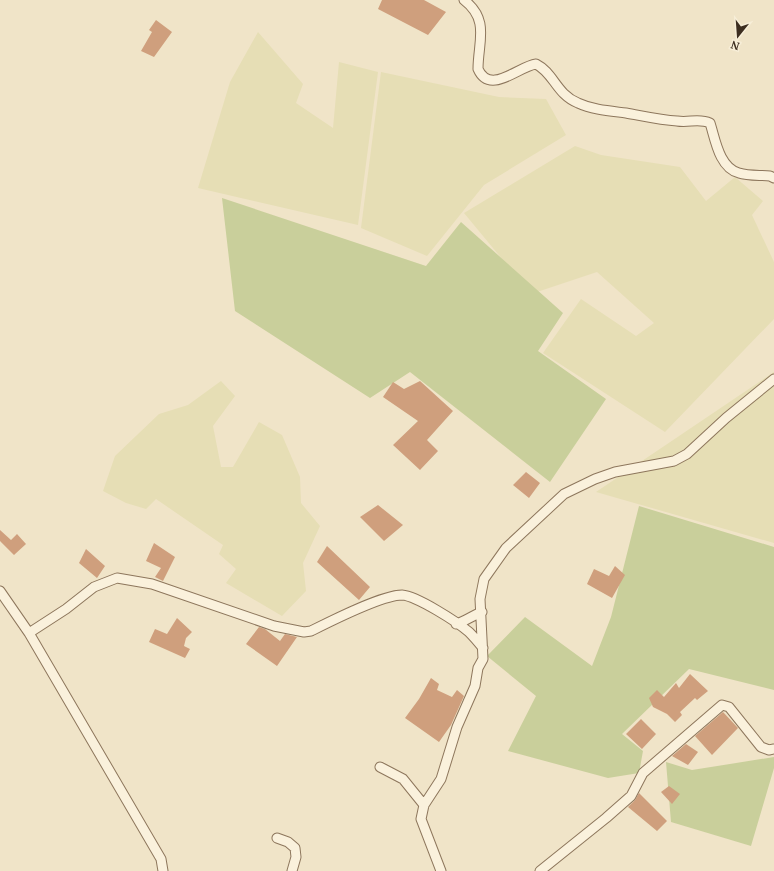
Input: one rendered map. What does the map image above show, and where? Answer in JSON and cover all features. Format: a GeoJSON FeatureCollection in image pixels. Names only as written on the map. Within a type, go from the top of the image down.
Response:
{"type":"FeatureCollection","features":[{"type":"Feature","properties":{"kind":"street"},"geometry":{"type":"LineString","coordinates":[[464,0],[480,23],[482,31],[478,69],[480,74],[488,79],[505,79],[520,69],[536,64],[548,72],[556,86],[564,95],[577,103],[596,108],[675,121],[704,120],[710,123],[714,139],[729,168],[738,173],[770,176],[774,178]]}},
{"type":"Feature","properties":{"kind":"street"},"geometry":{"type":"LineString","coordinates":[[441,871],[421,819],[424,805],[441,779],[457,727],[475,686],[478,668],[483,659],[481,636],[482,612],[480,599],[484,579],[492,567],[516,539],[564,494],[595,479],[615,472],[674,461],[687,454],[726,418],[774,379]]}},
{"type":"Feature","properties":{"kind":"street"},"geometry":{"type":"LineString","coordinates":[[29,633],[66,609],[94,587],[117,578],[152,584],[274,626],[304,632],[311,631],[362,607],[397,596],[414,598],[470,633],[483,648]]}},
{"type":"Feature","properties":{"kind":"street"},"geometry":{"type":"LineString","coordinates":[[0,591],[29,633],[161,859],[163,871]]}},
{"type":"Feature","properties":{"kind":"street"},"geometry":{"type":"LineString","coordinates":[[456,624],[482,612]]}},
{"type":"Feature","properties":{"kind":"street"},"geometry":{"type":"LineString","coordinates":[[540,871],[617,809],[634,792],[643,773],[722,705],[729,707],[761,747],[768,750],[774,749]]}},
{"type":"Feature","properties":{"kind":"street"},"geometry":{"type":"LineString","coordinates":[[380,767],[403,779],[424,805]]}},
{"type":"Feature","properties":{"kind":"street"},"geometry":{"type":"LineString","coordinates":[[277,838],[288,842],[295,848],[296,857],[292,871]]}},
{"type":"Feature","properties":{"kind":"shaded area"},"geometry":{"type":"Polygon","coordinates":[[[258,32],[303,84],[296,103],[333,128],[339,62],[378,72],[358,225],[198,188],[230,82],[258,32]]]}},
{"type":"Feature","properties":{"kind":"shaded area"},"geometry":{"type":"Polygon","coordinates":[[[381,72],[499,97],[546,99],[566,135],[484,185],[427,256],[361,228],[381,72]]]}},
{"type":"Feature","properties":{"kind":"shaded area"},"geometry":{"type":"Polygon","coordinates":[[[575,146],[601,155],[680,167],[706,201],[735,177],[763,201],[752,215],[774,262],[774,319],[665,432],[543,353],[581,299],[636,336],[654,323],[597,272],[531,294],[464,213],[575,146]]]}},
{"type":"Feature","properties":{"kind":"shaded area"},"geometry":{"type":"Polygon","coordinates":[[[774,372],[774,543],[596,492],[774,372]]]}},
{"type":"Feature","properties":{"kind":"shaded area"},"geometry":{"type":"Polygon","coordinates":[[[221,381],[235,396],[213,426],[221,467],[233,467],[259,422],[282,435],[300,477],[301,503],[320,526],[303,563],[306,591],[282,616],[226,583],[236,569],[219,554],[223,545],[156,499],[146,509],[126,503],[103,491],[115,456],[159,414],[188,405],[221,381]]]}},
{"type":"Feature","properties":{"kind":"green space"},"geometry":{"type":"Polygon","coordinates":[[[222,198],[426,266],[461,222],[563,313],[538,351],[606,399],[550,482],[410,372],[370,398],[235,311],[222,198]]]}},
{"type":"Feature","properties":{"kind":"green space"},"geometry":{"type":"Polygon","coordinates":[[[639,506],[774,547],[774,690],[689,669],[622,734],[643,751],[639,773],[608,778],[508,751],[536,696],[487,656],[525,617],[592,666],[611,617],[639,506]]]}},
{"type":"Feature","properties":{"kind":"green space"},"geometry":{"type":"Polygon","coordinates":[[[774,757],[774,768],[751,846],[671,822],[666,762],[692,770],[774,757]]]}},
{"type":"Feature","properties":{"kind":"building"},"geometry":{"type":"Polygon","coordinates":[[[382,0],[424,0],[446,12],[428,35],[378,9],[382,0]]]}},
{"type":"Feature","properties":{"kind":"building"},"geometry":{"type":"Polygon","coordinates":[[[156,20],[172,32],[154,57],[141,51],[152,32],[149,30],[156,20]]]}},
{"type":"Feature","properties":{"kind":"building"},"geometry":{"type":"Polygon","coordinates":[[[420,381],[453,411],[427,440],[438,451],[420,470],[393,445],[418,421],[383,397],[393,382],[404,389],[420,381]]]}},
{"type":"Feature","properties":{"kind":"building"},"geometry":{"type":"Polygon","coordinates":[[[526,472],[540,483],[529,498],[513,485],[526,472]]]}},
{"type":"Feature","properties":{"kind":"building"},"geometry":{"type":"Polygon","coordinates":[[[378,505],[403,525],[384,541],[360,517],[378,505]]]}},
{"type":"Feature","properties":{"kind":"building"},"geometry":{"type":"Polygon","coordinates":[[[0,530],[11,540],[17,534],[26,544],[14,555],[0,541],[0,530]]]}},
{"type":"Feature","properties":{"kind":"building"},"geometry":{"type":"Polygon","coordinates":[[[154,543],[175,557],[163,581],[155,577],[161,568],[146,561],[154,543]]]}},
{"type":"Feature","properties":{"kind":"building"},"geometry":{"type":"Polygon","coordinates":[[[327,546],[370,587],[359,600],[317,562],[327,546]]]}},
{"type":"Feature","properties":{"kind":"building"},"geometry":{"type":"Polygon","coordinates":[[[86,549],[105,566],[97,578],[79,563],[86,549]]]}},
{"type":"Feature","properties":{"kind":"building"},"geometry":{"type":"Polygon","coordinates":[[[615,566],[625,575],[612,598],[587,584],[594,569],[609,576],[615,566]]]}},
{"type":"Feature","properties":{"kind":"building"},"geometry":{"type":"Polygon","coordinates":[[[177,618],[192,632],[186,638],[184,646],[190,649],[185,658],[149,642],[155,629],[167,634],[177,618]]]}},
{"type":"Feature","properties":{"kind":"building"},"geometry":{"type":"Polygon","coordinates":[[[259,627],[265,629],[280,641],[285,634],[297,637],[277,666],[246,644],[259,627]]]}},
{"type":"Feature","properties":{"kind":"building"},"geometry":{"type":"Polygon","coordinates":[[[690,674],[708,691],[697,700],[695,698],[680,712],[682,715],[675,722],[667,714],[653,707],[649,698],[657,690],[664,697],[676,683],[679,688],[690,674]]]}},
{"type":"Feature","properties":{"kind":"building"},"geometry":{"type":"Polygon","coordinates":[[[431,678],[439,684],[437,690],[452,697],[457,690],[464,696],[451,725],[439,742],[405,718],[419,699],[431,678]]]}},
{"type":"Feature","properties":{"kind":"building"},"geometry":{"type":"Polygon","coordinates":[[[723,712],[738,728],[712,755],[695,736],[723,712]]]}},
{"type":"Feature","properties":{"kind":"building"},"geometry":{"type":"Polygon","coordinates":[[[641,719],[656,734],[642,749],[626,734],[641,719]]]}},
{"type":"Feature","properties":{"kind":"building"},"geometry":{"type":"Polygon","coordinates":[[[686,744],[698,752],[688,765],[672,756],[686,744]]]}},
{"type":"Feature","properties":{"kind":"building"},"geometry":{"type":"Polygon","coordinates":[[[669,786],[680,794],[672,804],[661,792],[669,786]]]}},
{"type":"Feature","properties":{"kind":"building"},"geometry":{"type":"Polygon","coordinates":[[[639,793],[667,821],[657,831],[628,807],[639,793]]]}}]}
